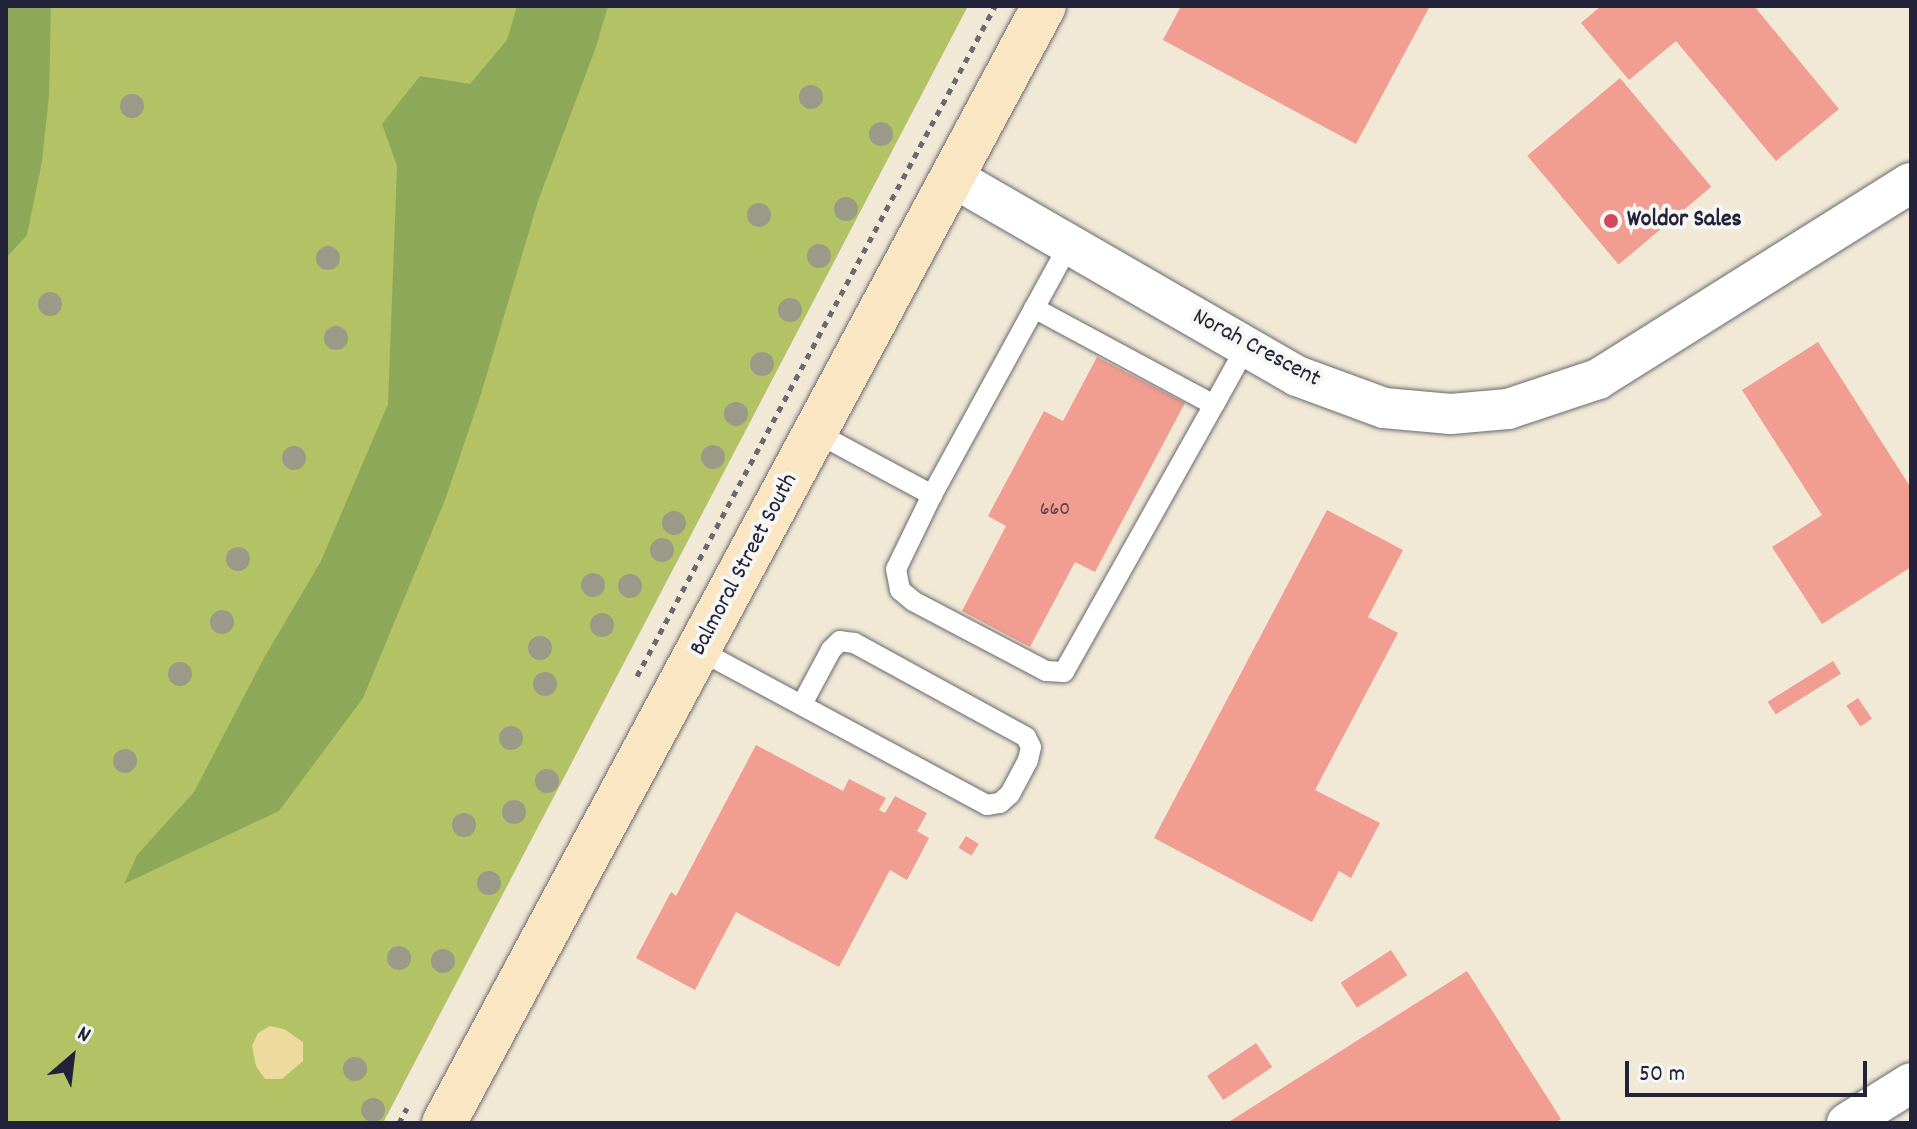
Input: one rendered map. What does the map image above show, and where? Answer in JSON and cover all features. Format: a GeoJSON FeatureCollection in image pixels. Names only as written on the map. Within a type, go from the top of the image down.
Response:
{"type":"FeatureCollection","features":[{"type":"Feature","properties":{"kind":"main road","name":"Balmoral Street South"},"geometry":{"type":"LineString","coordinates":[[429,1109],[699,650],[1044,6]]}},
{"type":"Feature","properties":{"kind":"street","name":"Norah Crescent"},"geometry":{"type":"LineString","coordinates":[[954,178],[1297,376],[1384,408],[1451,414],[1508,409],[1598,379],[1911,183]]}},
{"type":"Feature","properties":{"kind":"street"},"geometry":{"type":"LineString","coordinates":[[1847,1123],[1911,1083]]}},
{"type":"Feature","properties":{"kind":"lane"},"geometry":{"type":"LineString","coordinates":[[1069,245],[932,495],[896,569],[900,590],[913,601],[1046,671],[1064,672],[1246,347]]}},
{"type":"Feature","properties":{"kind":"lane"},"geometry":{"type":"LineString","coordinates":[[1034,308],[1214,405]]}},
{"type":"Feature","properties":{"kind":"lane"},"geometry":{"type":"LineString","coordinates":[[817,433],[932,495]]}},
{"type":"Feature","properties":{"kind":"lane"},"geometry":{"type":"LineString","coordinates":[[699,650],[987,805],[1000,803],[1010,794],[1028,760],[1031,747],[1026,737],[854,643],[840,641],[831,650],[802,704]]}},
{"type":"Feature","properties":{"kind":"path"},"geometry":{"type":"LineString","coordinates":[[631,688],[995,6]]}},
{"type":"Feature","properties":{"kind":"path"},"geometry":{"type":"LineString","coordinates":[[399,1123],[429,1109]]}},
{"type":"Feature","properties":{"kind":"green space"},"geometry":{"type":"Polygon","coordinates":[[[6,6],[968,6],[383,1123],[6,1123],[6,6]]]}},
{"type":"Feature","properties":{"kind":"green space"},"geometry":{"type":"Polygon","coordinates":[[[6,6],[51,6],[49,96],[42,161],[27,235],[6,258],[6,6]]]}},
{"type":"Feature","properties":{"kind":"green space"},"geometry":{"type":"Polygon","coordinates":[[[517,6],[608,6],[596,47],[538,201],[481,394],[445,500],[363,698],[279,811],[124,884],[137,855],[194,792],[264,658],[321,561],[388,404],[397,166],[382,124],[420,76],[470,84],[507,40],[517,6]]]}},
{"type":"Feature","properties":{"kind":"sand"},"geometry":{"type":"Polygon","coordinates":[[[270,1026],[284,1029],[303,1042],[303,1061],[282,1079],[265,1079],[256,1066],[252,1046],[258,1033],[270,1026]]]}},
{"type":"Feature","properties":{"kind":"building"},"geometry":{"type":"Polygon","coordinates":[[[1181,6],[1430,6],[1356,144],[1163,40],[1181,6]]]}},
{"type":"Feature","properties":{"kind":"building"},"geometry":{"type":"Polygon","coordinates":[[[1601,6],[1754,6],[1839,109],[1776,161],[1676,41],[1629,80],[1581,23],[1601,6]]]}},
{"type":"Feature","properties":{"kind":"building"},"geometry":{"type":"Polygon","coordinates":[[[1620,78],[1711,187],[1619,265],[1527,156],[1620,78]]]}},
{"type":"Feature","properties":{"kind":"building"},"geometry":{"type":"Polygon","coordinates":[[[1818,342],[1911,488],[1911,567],[1822,624],[1772,547],[1822,515],[1742,390],[1818,342]]]}},
{"type":"Feature","properties":{"kind":"building"},"geometry":{"type":"Polygon","coordinates":[[[1097,357],[1185,403],[1095,572],[1075,562],[1030,647],[962,611],[1006,526],[988,516],[1044,411],[1063,421],[1097,357]]]}},
{"type":"Feature","properties":{"kind":"building"},"geometry":{"type":"Polygon","coordinates":[[[1327,510],[1403,550],[1368,617],[1398,633],[1315,790],[1380,823],[1351,878],[1339,871],[1312,922],[1154,838],[1327,510]]]}},
{"type":"Feature","properties":{"kind":"building"},"geometry":{"type":"Polygon","coordinates":[[[1833,661],[1841,674],[1776,715],[1768,702],[1833,661]]]}},
{"type":"Feature","properties":{"kind":"building"},"geometry":{"type":"Polygon","coordinates":[[[1858,698],[1872,719],[1860,727],[1846,706],[1858,698]]]}},
{"type":"Feature","properties":{"kind":"building"},"geometry":{"type":"Polygon","coordinates":[[[756,745],[843,791],[849,779],[886,798],[879,810],[885,813],[895,796],[927,813],[917,831],[929,838],[907,880],[890,870],[839,967],[736,912],[695,990],[636,958],[671,892],[676,896],[756,745]]]}},
{"type":"Feature","properties":{"kind":"building"},"geometry":{"type":"Polygon","coordinates":[[[966,836],[979,844],[971,856],[959,848],[966,836]]]}},
{"type":"Feature","properties":{"kind":"building"},"geometry":{"type":"Polygon","coordinates":[[[1391,950],[1407,975],[1357,1008],[1341,983],[1391,950]]]}},
{"type":"Feature","properties":{"kind":"building"},"geometry":{"type":"Polygon","coordinates":[[[1467,971],[1561,1119],[1555,1123],[1227,1123],[1467,971]]]}},
{"type":"Feature","properties":{"kind":"building"},"geometry":{"type":"Polygon","coordinates":[[[1256,1043],[1272,1067],[1223,1100],[1207,1076],[1256,1043]]]}},
{"type":"Feature","properties":{"kind":"place","name":"Woldor Sales"},"geometry":{"type":"Point","coordinates":[1611,221]}}]}
